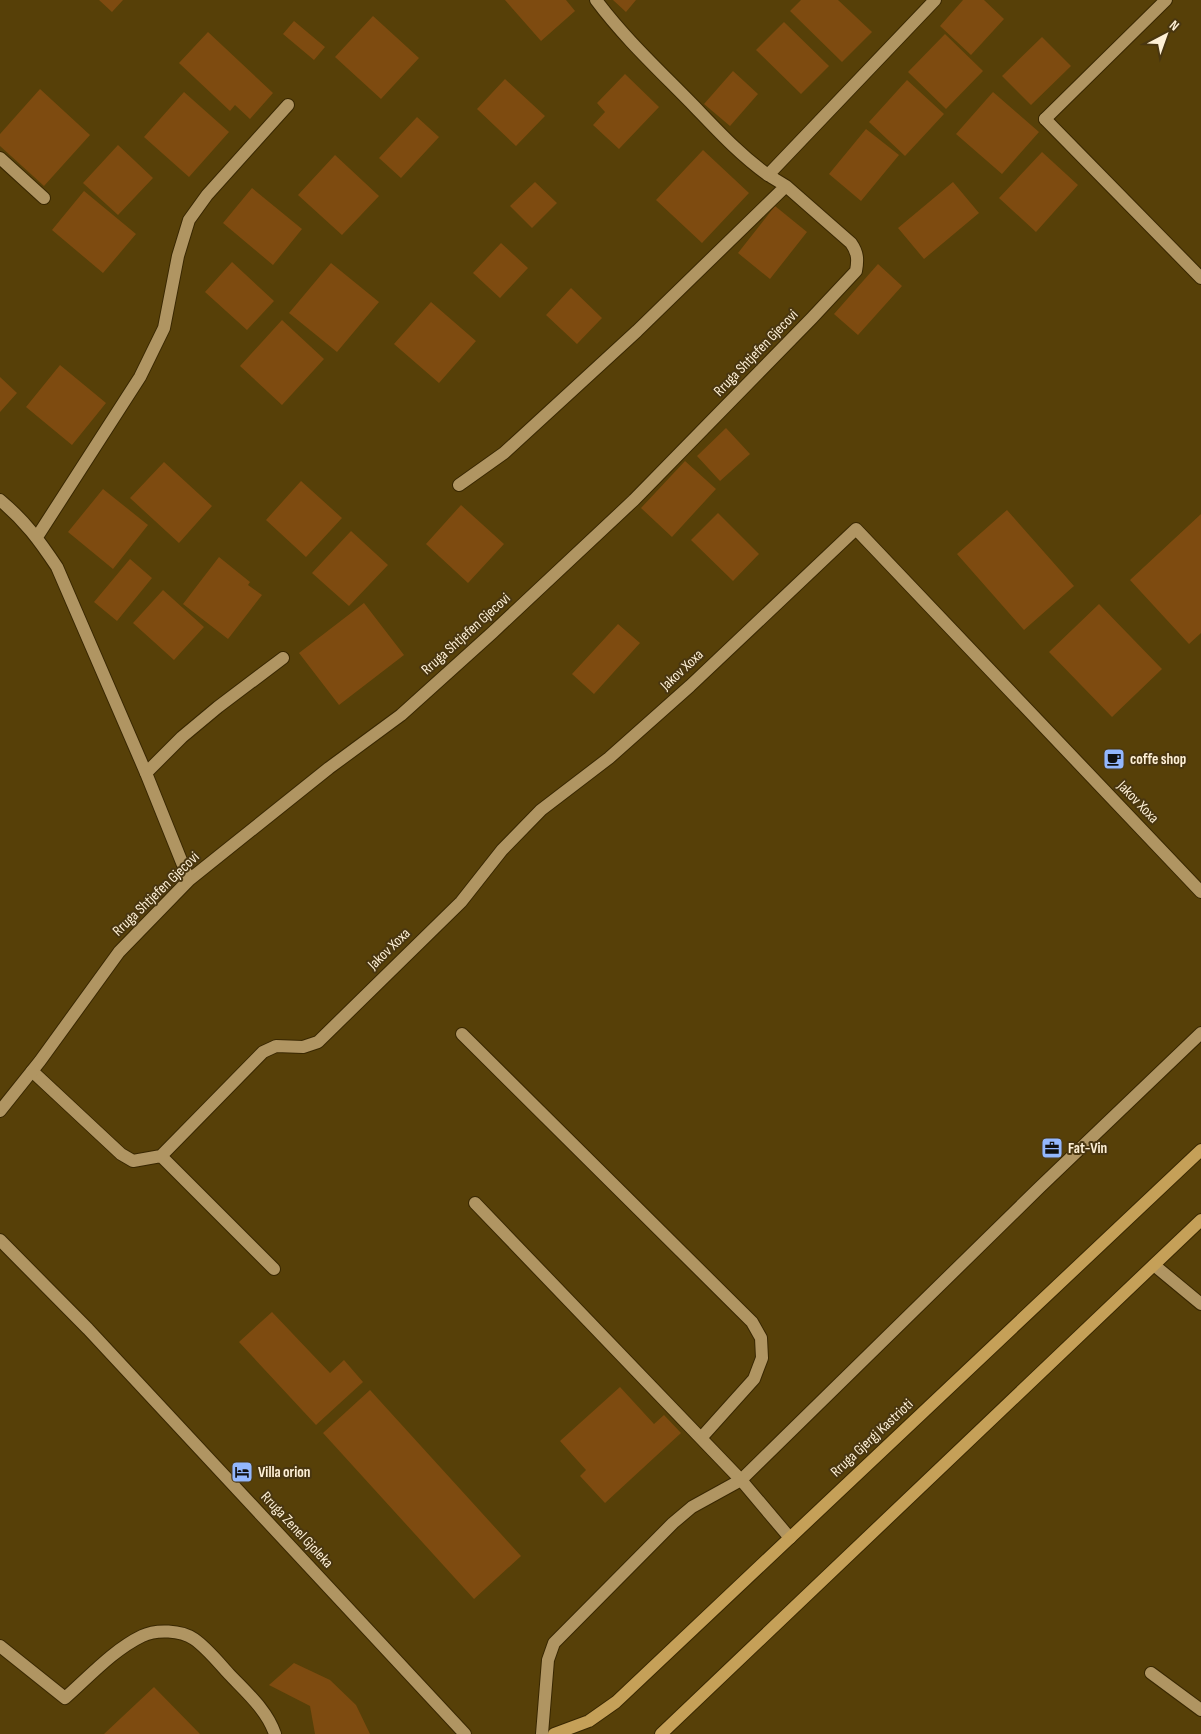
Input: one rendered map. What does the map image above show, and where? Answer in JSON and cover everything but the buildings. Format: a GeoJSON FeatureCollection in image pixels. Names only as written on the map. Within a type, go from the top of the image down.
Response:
{"type":"FeatureCollection","features":[{"type":"Feature","properties":{"kind":"main road","name":"Rruga Gjergj Kastrioti"},"geometry":{"type":"LineString","coordinates":[[554,1734],[589,1721],[616,1702],[1201,1150]]}},
{"type":"Feature","properties":{"kind":"main road"},"geometry":{"type":"LineString","coordinates":[[661,1734],[1201,1220]]}},
{"type":"Feature","properties":{"kind":"street","name":"Rruga Shtjefen Gjecovi"},"geometry":{"type":"LineString","coordinates":[[0,1111],[32,1071],[119,952],[189,880],[329,768],[401,715],[492,633],[634,500],[856,271],[858,261],[856,251],[851,243],[786,186],[751,163],[732,145],[655,67],[596,0]]}},
{"type":"Feature","properties":{"kind":"street"},"geometry":{"type":"LineString","coordinates":[[768,175],[935,0]]}},
{"type":"Feature","properties":{"kind":"street"},"geometry":{"type":"LineString","coordinates":[[1166,0],[1045,119],[1201,278]]}},
{"type":"Feature","properties":{"kind":"street"},"geometry":{"type":"LineString","coordinates":[[37,537],[144,369],[164,328],[178,256],[189,220],[208,195],[288,104]]}},
{"type":"Feature","properties":{"kind":"street"},"geometry":{"type":"LineString","coordinates":[[0,158],[44,198]]}},
{"type":"Feature","properties":{"kind":"street"},"geometry":{"type":"LineString","coordinates":[[459,484],[504,453],[637,331],[786,186]]}},
{"type":"Feature","properties":{"kind":"street"},"geometry":{"type":"LineString","coordinates":[[0,500],[37,537],[57,567],[146,773],[189,880]]}},
{"type":"Feature","properties":{"kind":"street","name":"Jakov Xoxa"},"geometry":{"type":"LineString","coordinates":[[161,1156],[263,1052],[276,1046],[303,1047],[318,1042],[461,902],[502,850],[541,810],[624,745],[690,686],[856,529],[1201,892]]}},
{"type":"Feature","properties":{"kind":"street"},"geometry":{"type":"LineString","coordinates":[[146,773],[182,737],[283,658]]}},
{"type":"Feature","properties":{"kind":"street"},"geometry":{"type":"LineString","coordinates":[[542,1734],[548,1660],[554,1643],[673,1523],[692,1507],[741,1480],[1201,1032]]}},
{"type":"Feature","properties":{"kind":"street"},"geometry":{"type":"LineString","coordinates":[[462,1034],[752,1322],[761,1338],[762,1358],[754,1379],[701,1438]]}},
{"type":"Feature","properties":{"kind":"street"},"geometry":{"type":"LineString","coordinates":[[32,1071],[121,1154],[133,1161],[161,1156],[274,1269]]}},
{"type":"Feature","properties":{"kind":"street"},"geometry":{"type":"LineString","coordinates":[[475,1203],[741,1480],[790,1538]]}},
{"type":"Feature","properties":{"kind":"street","name":"Rruga Zenel Gjoleka"},"geometry":{"type":"LineString","coordinates":[[0,1240],[94,1336],[465,1734]]}},
{"type":"Feature","properties":{"kind":"street"},"geometry":{"type":"LineString","coordinates":[[1154,1265],[1201,1304]]}},
{"type":"Feature","properties":{"kind":"street"},"geometry":{"type":"LineString","coordinates":[[0,1646],[66,1698],[119,1651],[144,1635],[171,1630],[193,1638],[208,1652],[259,1707],[275,1734]]}},
{"type":"Feature","properties":{"kind":"street"},"geometry":{"type":"LineString","coordinates":[[1151,1673],[1201,1710]]}},
{"type":"Feature","properties":{"kind":"place","name":"coffe shop"},"geometry":{"type":"Point","coordinates":[1114,759]}},
{"type":"Feature","properties":{"kind":"place","name":"Fat-Vin"},"geometry":{"type":"Point","coordinates":[1052,1148]}},
{"type":"Feature","properties":{"kind":"place","name":"Villa orion"},"geometry":{"type":"Point","coordinates":[242,1472]}}]}
